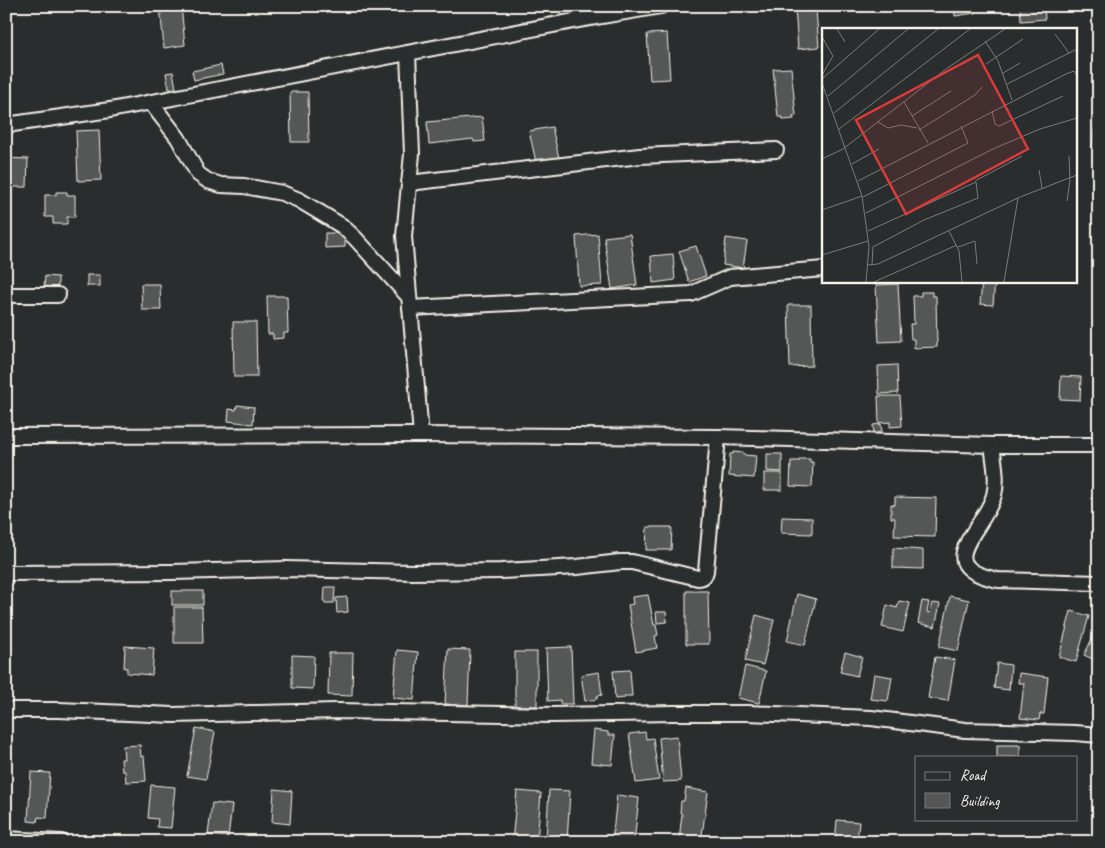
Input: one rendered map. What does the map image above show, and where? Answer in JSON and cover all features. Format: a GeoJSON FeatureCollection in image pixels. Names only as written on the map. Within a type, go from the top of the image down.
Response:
{"type":"FeatureCollection","features":[{"type":"Feature","properties":{"kind":"street"},"geometry":{"type":"LineString","coordinates":[[6,126],[151,103],[579,20],[661,6]]}},
{"type":"Feature","properties":{"kind":"street"},"geometry":{"type":"LineString","coordinates":[[408,53],[412,154],[404,236],[421,435]]}},
{"type":"Feature","properties":{"kind":"street"},"geometry":{"type":"LineString","coordinates":[[151,103],[178,138],[198,174],[208,181],[221,185],[244,186],[282,193],[299,200],[324,215],[342,226],[355,238],[410,302]]}},
{"type":"Feature","properties":{"kind":"street"},"geometry":{"type":"LineString","coordinates":[[409,183],[640,156],[776,150]]}},
{"type":"Feature","properties":{"kind":"street"},"geometry":{"type":"LineString","coordinates":[[410,302],[691,294],[730,277],[822,269]]}},
{"type":"Feature","properties":{"kind":"street"},"geometry":{"type":"LineString","coordinates":[[6,295],[58,295]]}},
{"type":"Feature","properties":{"kind":"street"},"geometry":{"type":"LineString","coordinates":[[6,436],[421,435],[718,437],[992,445],[1099,445]]}},
{"type":"Feature","properties":{"kind":"street"},"geometry":{"type":"LineString","coordinates":[[6,573],[182,572],[286,569],[413,572],[481,571],[577,567],[632,562],[702,578],[706,571],[718,437]]}},
{"type":"Feature","properties":{"kind":"street"},"geometry":{"type":"LineString","coordinates":[[992,445],[996,484],[994,496],[963,551],[964,561],[970,570],[983,577],[998,580],[1099,583]]}},
{"type":"Feature","properties":{"kind":"street"},"geometry":{"type":"LineString","coordinates":[[6,710],[59,710],[173,715],[337,711],[552,715],[748,713],[871,718],[965,730],[1075,733],[1099,736]]}},
{"type":"Feature","properties":{"kind":"street"},"geometry":{"type":"LineString","coordinates":[[6,839],[61,842]]}},
{"type":"Feature","properties":{"kind":"building"},"geometry":{"type":"Polygon","coordinates":[[[160,6],[181,6],[185,45],[164,48],[160,6]]]}},
{"type":"Feature","properties":{"kind":"building"},"geometry":{"type":"Polygon","coordinates":[[[806,6],[806,11],[816,10],[819,47],[798,49],[795,7],[806,6]]]}},
{"type":"Feature","properties":{"kind":"building"},"geometry":{"type":"Polygon","coordinates":[[[954,6],[974,6],[975,13],[955,16],[954,6]]]}},
{"type":"Feature","properties":{"kind":"building"},"geometry":{"type":"Polygon","coordinates":[[[1020,6],[1044,6],[1045,19],[1021,21],[1020,6]]]}},
{"type":"Feature","properties":{"kind":"building"},"geometry":{"type":"Polygon","coordinates":[[[667,33],[670,79],[650,80],[647,34],[667,33]]]}},
{"type":"Feature","properties":{"kind":"building"},"geometry":{"type":"Polygon","coordinates":[[[221,65],[223,74],[194,80],[192,71],[221,65]]]}},
{"type":"Feature","properties":{"kind":"building"},"geometry":{"type":"Polygon","coordinates":[[[791,68],[796,116],[793,116],[794,119],[783,120],[782,117],[778,117],[773,69],[791,68]]]}},
{"type":"Feature","properties":{"kind":"building"},"geometry":{"type":"Polygon","coordinates":[[[173,72],[176,88],[169,89],[166,73],[173,72]]]}},
{"type":"Feature","properties":{"kind":"building"},"geometry":{"type":"Polygon","coordinates":[[[290,92],[308,92],[309,142],[291,142],[290,92]]]}},
{"type":"Feature","properties":{"kind":"building"},"geometry":{"type":"Polygon","coordinates":[[[1097,103],[1099,103],[1099,148],[1092,148],[1097,103]]]}},
{"type":"Feature","properties":{"kind":"building"},"geometry":{"type":"Polygon","coordinates":[[[482,117],[485,141],[474,142],[473,139],[429,144],[427,122],[482,117]]]}},
{"type":"Feature","properties":{"kind":"building"},"geometry":{"type":"Polygon","coordinates":[[[552,127],[559,158],[536,162],[529,131],[552,127]]]}},
{"type":"Feature","properties":{"kind":"building"},"geometry":{"type":"Polygon","coordinates":[[[99,130],[101,180],[78,181],[76,131],[99,130]]]}},
{"type":"Feature","properties":{"kind":"building"},"geometry":{"type":"Polygon","coordinates":[[[6,158],[28,159],[27,187],[6,187],[6,158]]]}},
{"type":"Feature","properties":{"kind":"building"},"geometry":{"type":"Polygon","coordinates":[[[56,192],[67,192],[67,195],[75,195],[75,217],[67,217],[67,224],[53,224],[53,217],[45,217],[45,195],[56,195],[56,192]]]}},
{"type":"Feature","properties":{"kind":"building"},"geometry":{"type":"Polygon","coordinates":[[[325,233],[345,233],[345,247],[325,248],[325,233]]]}},
{"type":"Feature","properties":{"kind":"building"},"geometry":{"type":"Polygon","coordinates":[[[598,234],[602,285],[579,286],[576,236],[598,234]]]}},
{"type":"Feature","properties":{"kind":"building"},"geometry":{"type":"Polygon","coordinates":[[[630,234],[637,285],[612,289],[604,237],[630,234]]]}},
{"type":"Feature","properties":{"kind":"building"},"geometry":{"type":"Polygon","coordinates":[[[726,238],[747,241],[743,268],[723,265],[726,238]]]}},
{"type":"Feature","properties":{"kind":"building"},"geometry":{"type":"Polygon","coordinates":[[[696,246],[706,276],[689,282],[679,251],[696,246]]]}},
{"type":"Feature","properties":{"kind":"building"},"geometry":{"type":"Polygon","coordinates":[[[673,254],[675,280],[653,283],[651,256],[673,254]]]}},
{"type":"Feature","properties":{"kind":"building"},"geometry":{"type":"Polygon","coordinates":[[[87,275],[100,275],[100,286],[87,286],[87,275]]]}},
{"type":"Feature","properties":{"kind":"building"},"geometry":{"type":"Polygon","coordinates":[[[45,276],[58,277],[58,287],[44,286],[45,276]]]}},
{"type":"Feature","properties":{"kind":"building"},"geometry":{"type":"Polygon","coordinates":[[[982,282],[995,282],[993,305],[980,304],[982,282]]]}},
{"type":"Feature","properties":{"kind":"building"},"geometry":{"type":"Polygon","coordinates":[[[141,284],[160,284],[161,310],[142,310],[141,284]]]}},
{"type":"Feature","properties":{"kind":"building"},"geometry":{"type":"Polygon","coordinates":[[[898,284],[901,341],[879,342],[876,285],[898,284]]]}},
{"type":"Feature","properties":{"kind":"building"},"geometry":{"type":"Polygon","coordinates":[[[921,292],[932,292],[932,296],[936,296],[937,347],[914,348],[914,339],[911,339],[910,324],[914,324],[913,296],[921,296],[921,292]]]}},
{"type":"Feature","properties":{"kind":"building"},"geometry":{"type":"Polygon","coordinates":[[[267,296],[287,296],[288,333],[284,333],[284,338],[273,339],[273,334],[268,334],[267,296]]]}},
{"type":"Feature","properties":{"kind":"building"},"geometry":{"type":"Polygon","coordinates":[[[788,305],[811,305],[812,366],[790,367],[788,305]]]}},
{"type":"Feature","properties":{"kind":"building"},"geometry":{"type":"Polygon","coordinates":[[[233,322],[256,322],[257,377],[234,377],[233,322]]]}},
{"type":"Feature","properties":{"kind":"building"},"geometry":{"type":"Polygon","coordinates":[[[897,365],[898,393],[879,394],[878,366],[897,365]]]}},
{"type":"Feature","properties":{"kind":"building"},"geometry":{"type":"Polygon","coordinates":[[[1061,376],[1081,377],[1080,400],[1060,399],[1061,376]]]}},
{"type":"Feature","properties":{"kind":"building"},"geometry":{"type":"Polygon","coordinates":[[[878,396],[900,396],[902,426],[890,427],[890,422],[879,423],[878,396]]]}},
{"type":"Feature","properties":{"kind":"building"},"geometry":{"type":"Polygon","coordinates":[[[237,405],[254,407],[253,424],[228,421],[229,409],[236,410],[237,405]]]}},
{"type":"Feature","properties":{"kind":"building"},"geometry":{"type":"Polygon","coordinates":[[[881,424],[882,432],[874,434],[873,425],[881,424]]]}},
{"type":"Feature","properties":{"kind":"building"},"geometry":{"type":"Polygon","coordinates":[[[733,452],[756,456],[754,478],[729,476],[730,454],[733,454],[733,452]]]}},
{"type":"Feature","properties":{"kind":"building"},"geometry":{"type":"Polygon","coordinates":[[[767,454],[782,454],[782,472],[767,471],[767,454]]]}},
{"type":"Feature","properties":{"kind":"building"},"geometry":{"type":"Polygon","coordinates":[[[800,459],[810,459],[810,462],[813,462],[812,487],[790,486],[791,461],[800,461],[800,459]]]}},
{"type":"Feature","properties":{"kind":"building"},"geometry":{"type":"Polygon","coordinates":[[[764,473],[782,473],[782,490],[764,490],[764,473]]]}},
{"type":"Feature","properties":{"kind":"building"},"geometry":{"type":"Polygon","coordinates":[[[895,497],[936,498],[935,537],[894,536],[895,518],[891,518],[891,504],[895,505],[895,497]]]}},
{"type":"Feature","properties":{"kind":"building"},"geometry":{"type":"Polygon","coordinates":[[[782,517],[812,518],[812,534],[781,533],[782,517]]]}},
{"type":"Feature","properties":{"kind":"building"},"geometry":{"type":"Polygon","coordinates":[[[647,527],[672,527],[671,550],[646,550],[647,527]]]}},
{"type":"Feature","properties":{"kind":"building"},"geometry":{"type":"Polygon","coordinates":[[[893,548],[923,550],[923,569],[893,568],[893,548]]]}},
{"type":"Feature","properties":{"kind":"building"},"geometry":{"type":"Polygon","coordinates":[[[325,587],[335,587],[334,603],[324,603],[325,587]]]}},
{"type":"Feature","properties":{"kind":"building"},"geometry":{"type":"Polygon","coordinates":[[[172,591],[203,591],[203,605],[172,605],[172,591]]]}},
{"type":"Feature","properties":{"kind":"building"},"geometry":{"type":"Polygon","coordinates":[[[686,591],[708,591],[709,644],[686,644],[686,591]]]}},
{"type":"Feature","properties":{"kind":"building"},"geometry":{"type":"Polygon","coordinates":[[[797,594],[816,599],[805,645],[787,641],[797,594]]]}},
{"type":"Feature","properties":{"kind":"building"},"geometry":{"type":"Polygon","coordinates":[[[648,595],[658,635],[655,636],[657,648],[636,652],[628,605],[633,604],[632,597],[648,595]]]}},
{"type":"Feature","properties":{"kind":"building"},"geometry":{"type":"Polygon","coordinates":[[[950,596],[969,600],[958,651],[939,647],[950,596]]]}},
{"type":"Feature","properties":{"kind":"building"},"geometry":{"type":"Polygon","coordinates":[[[347,597],[348,612],[337,613],[336,598],[347,597]]]}},
{"type":"Feature","properties":{"kind":"building"},"geometry":{"type":"Polygon","coordinates":[[[899,601],[910,603],[903,632],[882,627],[887,605],[897,608],[899,601]]]}},
{"type":"Feature","properties":{"kind":"building"},"geometry":{"type":"Polygon","coordinates":[[[922,601],[929,602],[927,612],[930,613],[932,603],[940,604],[935,627],[918,623],[922,601]]]}},
{"type":"Feature","properties":{"kind":"building"},"geometry":{"type":"Polygon","coordinates":[[[174,607],[202,607],[203,643],[174,643],[174,607]]]}},
{"type":"Feature","properties":{"kind":"building"},"geometry":{"type":"Polygon","coordinates":[[[1071,611],[1089,616],[1076,662],[1059,657],[1071,611]]]}},
{"type":"Feature","properties":{"kind":"building"},"geometry":{"type":"Polygon","coordinates":[[[656,612],[666,612],[667,622],[657,623],[656,612]]]}},
{"type":"Feature","properties":{"kind":"building"},"geometry":{"type":"Polygon","coordinates":[[[756,615],[774,620],[763,665],[745,661],[756,615]]]}},
{"type":"Feature","properties":{"kind":"building"},"geometry":{"type":"Polygon","coordinates":[[[1095,633],[1099,633],[1099,662],[1084,655],[1095,633]]]}},
{"type":"Feature","properties":{"kind":"building"},"geometry":{"type":"Polygon","coordinates":[[[125,646],[154,648],[152,675],[127,673],[127,668],[124,668],[125,646]]]}},
{"type":"Feature","properties":{"kind":"building"},"geometry":{"type":"Polygon","coordinates":[[[571,647],[573,704],[560,704],[560,700],[548,701],[546,648],[571,647]]]}},
{"type":"Feature","properties":{"kind":"building"},"geometry":{"type":"Polygon","coordinates":[[[448,649],[470,650],[468,705],[457,704],[457,708],[449,708],[449,704],[445,704],[448,649]]]}},
{"type":"Feature","properties":{"kind":"building"},"geometry":{"type":"Polygon","coordinates":[[[397,650],[418,652],[414,700],[393,698],[397,650]]]}},
{"type":"Feature","properties":{"kind":"building"},"geometry":{"type":"Polygon","coordinates":[[[515,652],[537,652],[537,706],[515,706],[515,652]]]}},
{"type":"Feature","properties":{"kind":"building"},"geometry":{"type":"Polygon","coordinates":[[[845,652],[862,657],[857,676],[840,672],[845,652]]]}},
{"type":"Feature","properties":{"kind":"building"},"geometry":{"type":"Polygon","coordinates":[[[329,653],[353,653],[352,696],[328,695],[329,653]]]}},
{"type":"Feature","properties":{"kind":"building"},"geometry":{"type":"Polygon","coordinates":[[[292,655],[314,656],[313,689],[292,688],[292,655]]]}},
{"type":"Feature","properties":{"kind":"building"},"geometry":{"type":"Polygon","coordinates":[[[935,657],[955,660],[948,701],[928,698],[935,657]]]}},
{"type":"Feature","properties":{"kind":"building"},"geometry":{"type":"Polygon","coordinates":[[[997,663],[1011,665],[1009,690],[994,688],[997,663]]]}},
{"type":"Feature","properties":{"kind":"building"},"geometry":{"type":"Polygon","coordinates":[[[745,666],[766,671],[759,703],[738,698],[745,666]]]}},
{"type":"Feature","properties":{"kind":"building"},"geometry":{"type":"Polygon","coordinates":[[[630,670],[632,696],[615,699],[613,671],[630,670]]]}},
{"type":"Feature","properties":{"kind":"building"},"geometry":{"type":"Polygon","coordinates":[[[599,672],[602,695],[597,696],[597,699],[585,701],[581,675],[599,672]]]}},
{"type":"Feature","properties":{"kind":"building"},"geometry":{"type":"Polygon","coordinates":[[[1019,673],[1048,677],[1044,714],[1040,714],[1039,720],[1020,718],[1024,683],[1018,683],[1019,673]]]}},
{"type":"Feature","properties":{"kind":"building"},"geometry":{"type":"Polygon","coordinates":[[[874,674],[892,677],[888,701],[870,699],[874,674]]]}},
{"type":"Feature","properties":{"kind":"building"},"geometry":{"type":"Polygon","coordinates":[[[196,728],[215,732],[206,779],[187,776],[196,728]]]}},
{"type":"Feature","properties":{"kind":"building"},"geometry":{"type":"Polygon","coordinates":[[[594,730],[608,732],[608,735],[615,735],[612,765],[591,763],[594,730]]]}},
{"type":"Feature","properties":{"kind":"building"},"geometry":{"type":"Polygon","coordinates":[[[645,732],[646,739],[653,738],[659,780],[636,783],[629,734],[645,732]]]}},
{"type":"Feature","properties":{"kind":"building"},"geometry":{"type":"Polygon","coordinates":[[[677,736],[681,781],[663,782],[659,738],[677,736]]]}},
{"type":"Feature","properties":{"kind":"building"},"geometry":{"type":"Polygon","coordinates":[[[140,745],[141,757],[144,756],[146,781],[126,782],[125,771],[122,771],[121,759],[124,759],[123,746],[140,745]]]}},
{"type":"Feature","properties":{"kind":"building"},"geometry":{"type":"Polygon","coordinates":[[[997,745],[1020,745],[1020,756],[997,756],[997,745]]]}},
{"type":"Feature","properties":{"kind":"building"},"geometry":{"type":"Polygon","coordinates":[[[31,772],[50,773],[47,818],[38,817],[37,822],[28,821],[31,772]]]}},
{"type":"Feature","properties":{"kind":"building"},"geometry":{"type":"Polygon","coordinates":[[[151,785],[175,787],[171,828],[157,827],[158,819],[148,818],[151,785]]]}},
{"type":"Feature","properties":{"kind":"building"},"geometry":{"type":"Polygon","coordinates":[[[686,788],[708,792],[701,842],[684,842],[679,840],[682,814],[680,813],[681,801],[684,801],[686,788]]]}},
{"type":"Feature","properties":{"kind":"building"},"geometry":{"type":"Polygon","coordinates":[[[274,789],[292,791],[290,824],[272,822],[274,789]]]}},
{"type":"Feature","properties":{"kind":"building"},"geometry":{"type":"Polygon","coordinates":[[[549,790],[570,791],[567,842],[546,840],[549,790]]]}},
{"type":"Feature","properties":{"kind":"building"},"geometry":{"type":"Polygon","coordinates":[[[517,791],[541,793],[537,842],[512,842],[517,791]]]}},
{"type":"Feature","properties":{"kind":"building"},"geometry":{"type":"Polygon","coordinates":[[[617,795],[639,798],[634,842],[612,842],[617,795]]]}},
{"type":"Feature","properties":{"kind":"building"},"geometry":{"type":"Polygon","coordinates":[[[212,803],[232,805],[228,837],[208,835],[212,803]]]}},
{"type":"Feature","properties":{"kind":"building"},"geometry":{"type":"Polygon","coordinates":[[[837,820],[859,822],[857,842],[835,842],[837,820]]]}}]}
